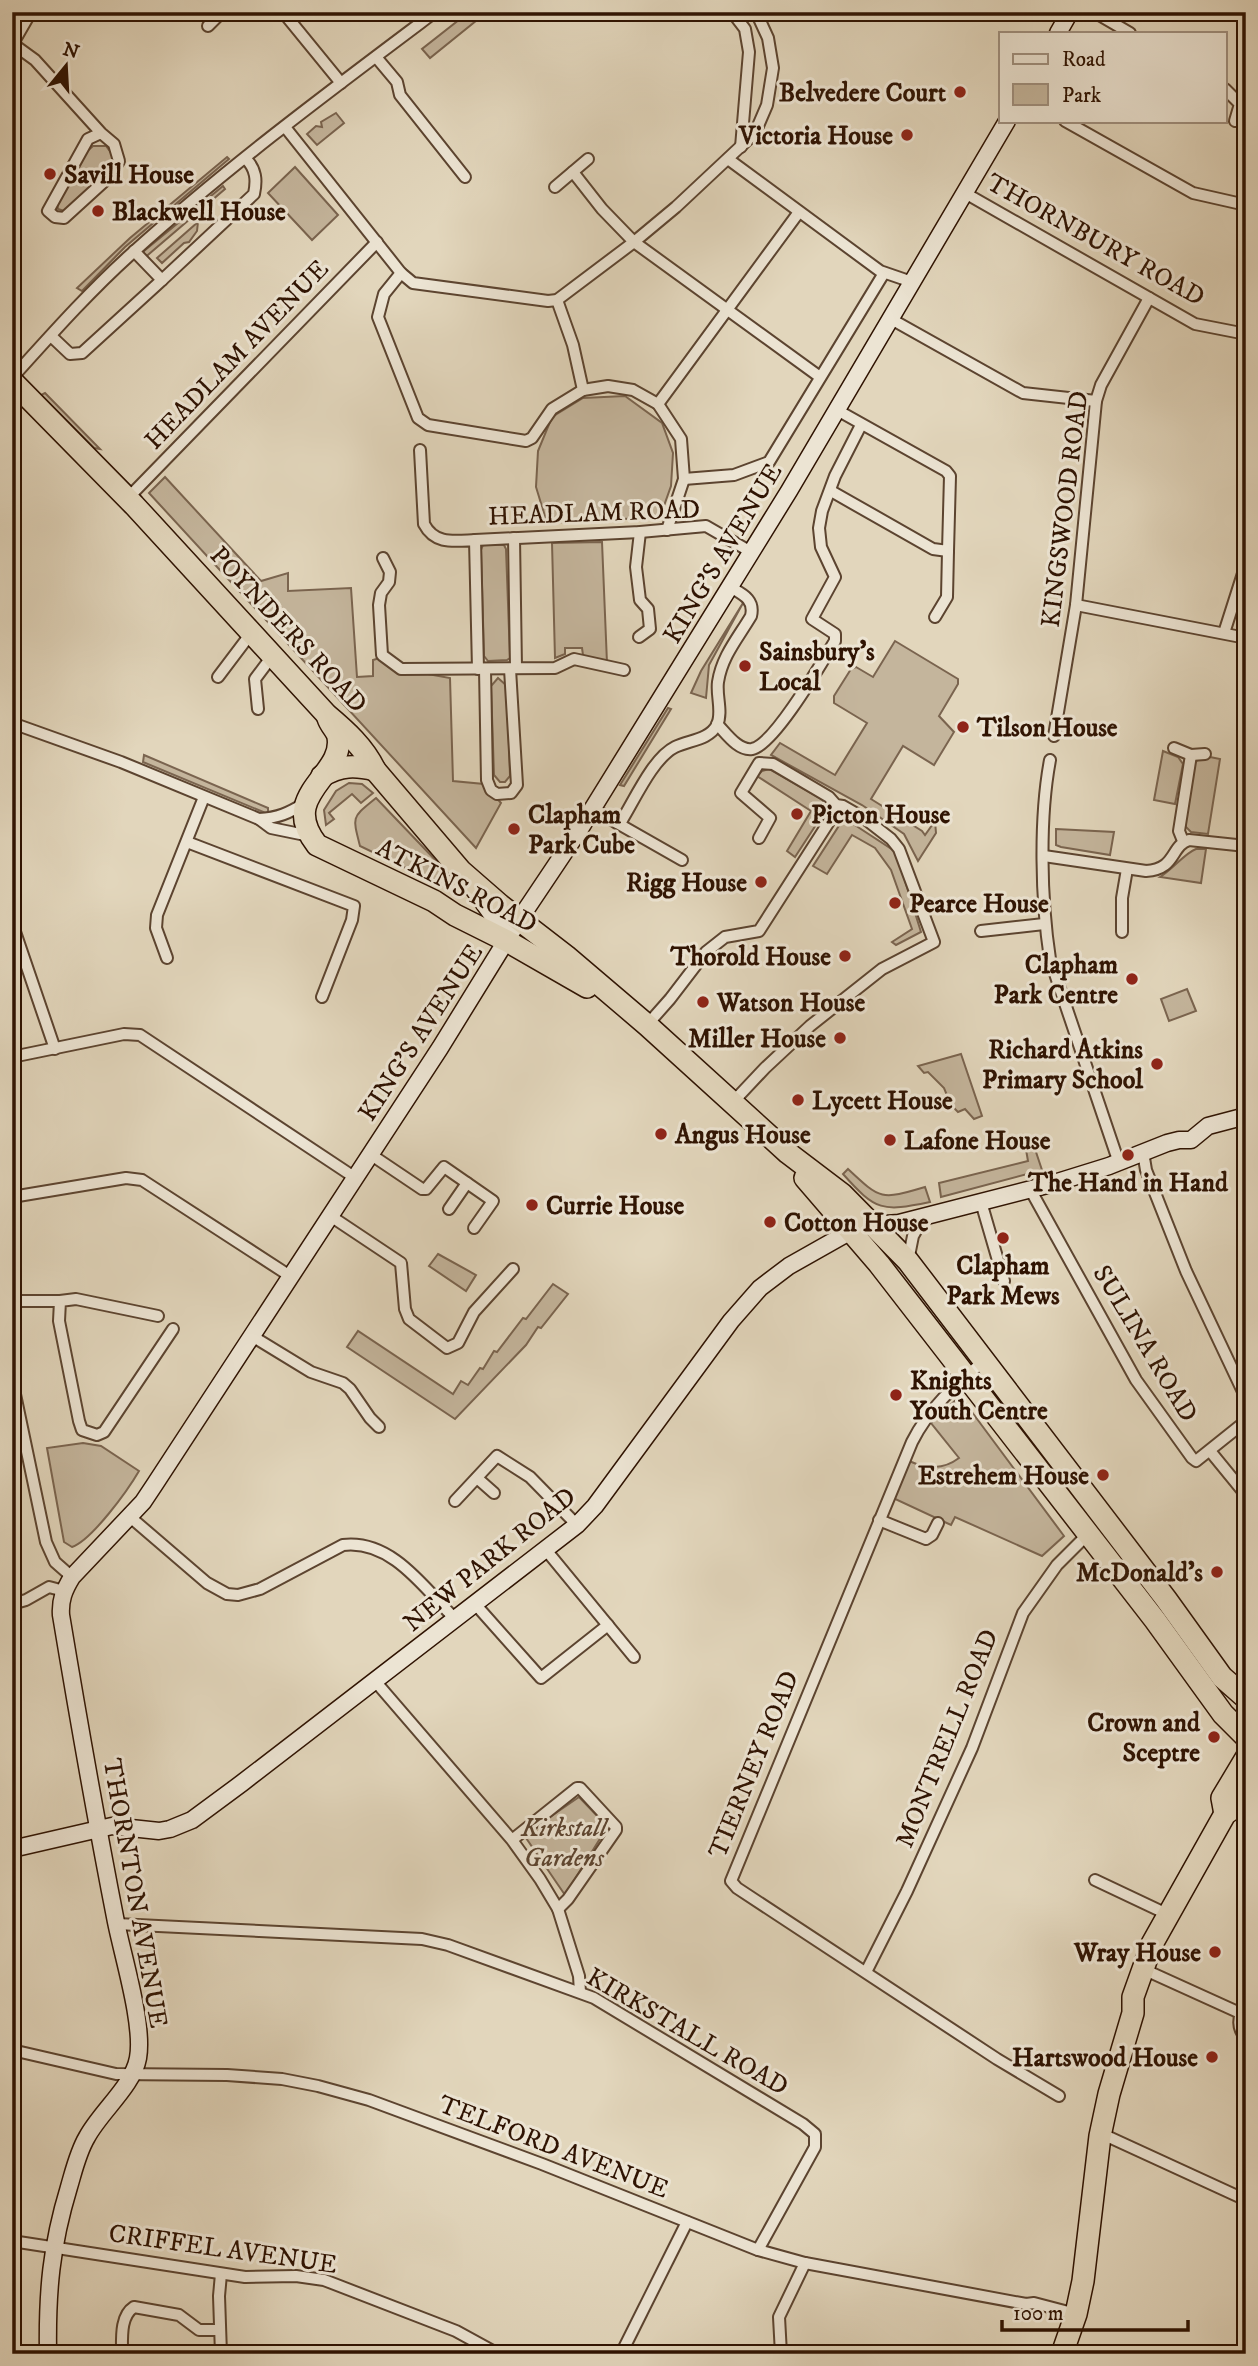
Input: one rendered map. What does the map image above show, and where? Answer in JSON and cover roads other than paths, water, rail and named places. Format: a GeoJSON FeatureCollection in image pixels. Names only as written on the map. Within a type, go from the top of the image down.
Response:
{"type":"FeatureCollection","features":[{"type":"Feature","properties":{"kind":"highway","name":"POYNDERS ROAD"},"geometry":{"type":"LineString","coordinates":[[12,380],[128,498],[327,715],[358,743],[370,758],[375,770],[461,871],[519,920]]}},
{"type":"Feature","properties":{"kind":"highway"},"geometry":{"type":"LineString","coordinates":[[310,836],[304,815],[306,802],[336,756],[338,737],[327,715]]}},
{"type":"Feature","properties":{"kind":"highway"},"geometry":{"type":"LineString","coordinates":[[321,777],[337,768],[356,766],[375,770]]}},
{"type":"Feature","properties":{"kind":"highway","name":"ATKINS ROAD"},"geometry":{"type":"LineString","coordinates":[[310,836],[317,845],[415,891],[628,1011]]}},
{"type":"Feature","properties":{"kind":"highway","name":"ATKINS ROAD"},"geometry":{"type":"LineString","coordinates":[[519,920],[566,956],[647,1026],[788,1153],[842,1194],[862,1225]]}},
{"type":"Feature","properties":{"kind":"highway"},"geometry":{"type":"LineString","coordinates":[[862,1225],[908,1261],[1166,1599],[1222,1677],[1246,1698]]}},
{"type":"Feature","properties":{"kind":"highway"},"geometry":{"type":"LineString","coordinates":[[862,1225],[966,1376],[1155,1620],[1223,1714],[1246,1737]]}},
{"type":"Feature","properties":{"kind":"highway"},"geometry":{"type":"LineString","coordinates":[[1222,1677],[1232,1702],[1246,1721]]}},
{"type":"Feature","properties":{"kind":"highway"},"geometry":{"type":"LineString","coordinates":[[1225,1814],[1222,1798],[1246,1758]]}},
{"type":"Feature","properties":{"kind":"highway"},"geometry":{"type":"LineString","coordinates":[[1062,2354],[1076,2314],[1087,2256],[1100,2136],[1109,2094],[1133,2013],[1133,1997],[1152,1944],[1225,1814],[1238,1805],[1246,1791]]}},
{"type":"Feature","properties":{"kind":"main road","name":"KING'S AVENUE"},"geometry":{"type":"LineString","coordinates":[[68,1584],[155,1484],[593,808],[837,410],[1006,122]]}},
{"type":"Feature","properties":{"kind":"main road"},"geometry":{"type":"LineString","coordinates":[[461,871],[500,926],[507,941]]}},
{"type":"Feature","properties":{"kind":"main road","name":"NEW PARK ROAD"},"geometry":{"type":"LineString","coordinates":[[12,1849],[112,1826],[159,1831],[181,1826],[242,1783],[577,1525],[596,1506],[731,1321],[760,1288],[789,1266],[862,1225],[899,1223],[1030,1189],[1119,1163],[1175,1141],[1191,1140],[1208,1126],[1246,1116]]}},
{"type":"Feature","properties":{"kind":"main road","name":"THORNTON AVENUE"},"geometry":{"type":"LineString","coordinates":[[48,2354],[49,2277],[64,2202],[82,2146],[96,2122],[133,2073],[139,2055],[138,2035],[61,1613],[68,1584]]}},
{"type":"Feature","properties":{"kind":"street"},"geometry":{"type":"LineString","coordinates":[[31,12],[12,44],[35,60],[114,144],[119,161],[110,177],[64,218],[55,217],[48,211],[88,139],[101,133]]}},
{"type":"Feature","properties":{"kind":"street"},"geometry":{"type":"LineString","coordinates":[[208,26],[222,12]]}},
{"type":"Feature","properties":{"kind":"street"},"geometry":{"type":"LineString","coordinates":[[283,12],[341,83]]}},
{"type":"Feature","properties":{"kind":"street"},"geometry":{"type":"LineString","coordinates":[[12,380],[98,285],[135,251],[285,127],[435,12]]}},
{"type":"Feature","properties":{"kind":"street"},"geometry":{"type":"LineString","coordinates":[[732,12],[745,29],[749,52],[741,146]]}},
{"type":"Feature","properties":{"kind":"street"},"geometry":{"type":"LineString","coordinates":[[285,127],[401,273],[413,283],[557,300],[634,242],[755,133],[767,104],[773,68],[768,37],[756,12]]}},
{"type":"Feature","properties":{"kind":"street"},"geometry":{"type":"LineString","coordinates":[[1094,12],[1128,32]]}},
{"type":"Feature","properties":{"kind":"street"},"geometry":{"type":"LineString","coordinates":[[12,20],[23,26]]}},
{"type":"Feature","properties":{"kind":"street"},"geometry":{"type":"LineString","coordinates":[[1106,32],[1111,22]]}},
{"type":"Feature","properties":{"kind":"street"},"geometry":{"type":"LineString","coordinates":[[376,57],[397,82],[400,95],[465,177]]}},
{"type":"Feature","properties":{"kind":"street"},"geometry":{"type":"LineString","coordinates":[[1226,90],[1240,104],[1235,121]]}},
{"type":"Feature","properties":{"kind":"street"},"geometry":{"type":"LineString","coordinates":[[1067,122],[1193,193],[1246,205]]}},
{"type":"Feature","properties":{"kind":"street"},"geometry":{"type":"LineString","coordinates":[[51,336],[70,354],[82,353],[254,194],[257,179],[246,159]]}},
{"type":"Feature","properties":{"kind":"street"},"geometry":{"type":"LineString","coordinates":[[555,187],[588,159]]}},
{"type":"Feature","properties":{"kind":"street"},"geometry":{"type":"LineString","coordinates":[[728,159],[884,273],[912,282]]}},
{"type":"Feature","properties":{"kind":"street"},"geometry":{"type":"LineString","coordinates":[[573,172],[634,242],[820,377]]}},
{"type":"Feature","properties":{"kind":"street","name":"THORNBURY ROAD"},"geometry":{"type":"LineString","coordinates":[[965,192],[1195,324],[1246,334]]}},
{"type":"Feature","properties":{"kind":"street"},"geometry":{"type":"LineString","coordinates":[[658,404],[799,212]]}},
{"type":"Feature","properties":{"kind":"street","name":"HEADLAM AVENUE"},"geometry":{"type":"LineString","coordinates":[[128,498],[377,242]]}},
{"type":"Feature","properties":{"kind":"street"},"geometry":{"type":"LineString","coordinates":[[135,251],[162,280]]}},
{"type":"Feature","properties":{"kind":"street"},"geometry":{"type":"LineString","coordinates":[[401,273],[384,294],[379,317],[418,418],[428,425],[526,441],[532,438],[552,410],[583,390],[608,386],[633,390],[658,404],[681,439],[684,479],[667,530]]}},
{"type":"Feature","properties":{"kind":"street"},"geometry":{"type":"LineString","coordinates":[[684,479],[734,475],[769,462],[884,273]]}},
{"type":"Feature","properties":{"kind":"street","name":"KINGSWOOD ROAD"},"geometry":{"type":"LineString","coordinates":[[1054,736],[1076,605],[1096,401],[1101,385],[1149,298]]}},
{"type":"Feature","properties":{"kind":"street"},"geometry":{"type":"LineString","coordinates":[[557,300],[573,345],[583,390]]}},
{"type":"Feature","properties":{"kind":"street"},"geometry":{"type":"LineString","coordinates":[[891,319],[1023,393],[1096,401]]}},
{"type":"Feature","properties":{"kind":"street"},"geometry":{"type":"LineString","coordinates":[[837,410],[946,471],[950,476],[947,597],[935,617]]}},
{"type":"Feature","properties":{"kind":"street"},"geometry":{"type":"LineString","coordinates":[[717,724],[744,748],[754,749],[768,740],[791,711],[835,641],[835,634],[812,620],[835,577],[821,547],[819,528],[825,501],[835,476],[861,425]]}},
{"type":"Feature","properties":{"kind":"street","name":"HEADLAM ROAD"},"geometry":{"type":"LineString","coordinates":[[420,450],[424,524],[429,533],[446,541],[640,532],[706,526],[751,552]]}},
{"type":"Feature","properties":{"kind":"street"},"geometry":{"type":"LineString","coordinates":[[831,491],[933,549],[948,551]]}},
{"type":"Feature","properties":{"kind":"street"},"geometry":{"type":"LineString","coordinates":[[639,637],[650,629],[648,609],[640,600],[636,567],[640,532]]}},
{"type":"Feature","properties":{"kind":"street"},"geometry":{"type":"LineString","coordinates":[[475,540],[487,780],[491,790],[503,794],[511,793],[517,785],[513,668],[514,538]]}},
{"type":"Feature","properties":{"kind":"street"},"geometry":{"type":"LineString","coordinates":[[383,558],[390,572],[389,582],[381,593],[379,605],[382,655],[401,669],[555,668],[574,659],[624,670]]}},
{"type":"Feature","properties":{"kind":"street"},"geometry":{"type":"LineString","coordinates":[[1224,634],[1246,564]]}},
{"type":"Feature","properties":{"kind":"street"},"geometry":{"type":"LineString","coordinates":[[617,823],[622,820],[658,761],[673,748],[711,732],[717,724],[720,670],[752,609],[748,598],[730,587]]}},
{"type":"Feature","properties":{"kind":"street"},"geometry":{"type":"LineString","coordinates":[[1076,605],[1246,638]]}},
{"type":"Feature","properties":{"kind":"street"},"geometry":{"type":"LineString","coordinates":[[218,677],[253,632]]}},
{"type":"Feature","properties":{"kind":"street"},"geometry":{"type":"LineString","coordinates":[[258,709],[256,679],[273,655]]}},
{"type":"Feature","properties":{"kind":"street","name":"ATKINS ROAD"},"geometry":{"type":"LineString","coordinates":[[12,723],[127,764],[259,819],[271,828],[310,836]]}},
{"type":"Feature","properties":{"kind":"street"},"geometry":{"type":"LineString","coordinates":[[1174,748],[1191,755],[1205,754]]}},
{"type":"Feature","properties":{"kind":"street"},"geometry":{"type":"LineString","coordinates":[[1183,841],[1179,831],[1191,755]]}},
{"type":"Feature","properties":{"kind":"street"},"geometry":{"type":"LineString","coordinates":[[1050,760],[1046,781],[1044,924],[1050,959],[1119,1163]]}},
{"type":"Feature","properties":{"kind":"street"},"geometry":{"type":"LineString","coordinates":[[733,1102],[810,1026],[882,969],[934,942],[899,849],[891,839],[864,818],[836,805],[830,797],[773,764],[760,763],[741,793],[770,818],[759,838]]}},
{"type":"Feature","properties":{"kind":"street"},"geometry":{"type":"LineString","coordinates":[[167,958],[156,922],[204,797]]}},
{"type":"Feature","properties":{"kind":"street"},"geometry":{"type":"LineString","coordinates":[[259,819],[285,815],[306,802]]}},
{"type":"Feature","properties":{"kind":"street"},"geometry":{"type":"LineString","coordinates":[[647,1026],[706,952],[725,937],[759,931],[834,814],[836,805]]}},
{"type":"Feature","properties":{"kind":"street"},"geometry":{"type":"LineString","coordinates":[[593,808],[682,860]]}},
{"type":"Feature","properties":{"kind":"street"},"geometry":{"type":"LineString","coordinates":[[1044,856],[1127,869],[1160,869],[1168,864],[1183,841],[1199,839],[1246,846]]}},
{"type":"Feature","properties":{"kind":"street"},"geometry":{"type":"LineString","coordinates":[[187,842],[354,906],[352,920],[322,997]]}},
{"type":"Feature","properties":{"kind":"street"},"geometry":{"type":"LineString","coordinates":[[1122,932],[1122,898],[1127,869]]}},
{"type":"Feature","properties":{"kind":"street"},"geometry":{"type":"LineString","coordinates":[[12,923],[55,1049]]}},
{"type":"Feature","properties":{"kind":"street"},"geometry":{"type":"LineString","coordinates":[[981,931],[1044,924]]}},
{"type":"Feature","properties":{"kind":"street"},"geometry":{"type":"LineString","coordinates":[[12,1057],[124,1034],[140,1035],[354,1177]]}},
{"type":"Feature","properties":{"kind":"street"},"geometry":{"type":"LineString","coordinates":[[1143,1152],[1146,1170],[1186,1271],[1246,1398]]}},
{"type":"Feature","properties":{"kind":"street"},"geometry":{"type":"LineString","coordinates":[[370,1154],[422,1189],[426,1189],[444,1167],[493,1201],[474,1228]]}},
{"type":"Feature","properties":{"kind":"street"},"geometry":{"type":"LineString","coordinates":[[12,1197],[126,1178],[142,1180],[290,1276]]}},
{"type":"Feature","properties":{"kind":"street"},"geometry":{"type":"LineString","coordinates":[[449,1209],[467,1183]]}},
{"type":"Feature","properties":{"kind":"street","name":"SULINA ROAD"},"geometry":{"type":"LineString","coordinates":[[1030,1189],[1136,1380],[1192,1458],[1196,1461],[1246,1421]]}},
{"type":"Feature","properties":{"kind":"street"},"geometry":{"type":"LineString","coordinates":[[981,1202],[1004,1281]]}},
{"type":"Feature","properties":{"kind":"street"},"geometry":{"type":"LineString","coordinates":[[329,1216],[401,1263],[405,1309],[409,1319],[447,1348],[458,1343],[474,1312],[513,1269]]}},
{"type":"Feature","properties":{"kind":"street"},"geometry":{"type":"LineString","coordinates":[[908,1261],[913,1236],[925,1216]]}},
{"type":"Feature","properties":{"kind":"street"},"geometry":{"type":"LineString","coordinates":[[12,1301],[76,1299],[158,1316]]}},
{"type":"Feature","properties":{"kind":"street"},"geometry":{"type":"LineString","coordinates":[[60,1301],[59,1321],[79,1421],[82,1430],[91,1434],[104,1433],[173,1329]]}},
{"type":"Feature","properties":{"kind":"street"},"geometry":{"type":"LineString","coordinates":[[252,1336],[311,1371],[343,1383],[379,1427]]}},
{"type":"Feature","properties":{"kind":"street","name":"TIERNEY ROAD"},"geometry":{"type":"LineString","coordinates":[[984,1361],[936,1405],[918,1429],[878,1520],[731,1881],[737,1888],[1059,2096]]}},
{"type":"Feature","properties":{"kind":"street"},"geometry":{"type":"LineString","coordinates":[[12,1380],[46,1542],[68,1584],[49,1587],[26,1600],[12,1604]]}},
{"type":"Feature","properties":{"kind":"street"},"geometry":{"type":"LineString","coordinates":[[1210,1451],[1246,1495]]}},
{"type":"Feature","properties":{"kind":"street"},"geometry":{"type":"LineString","coordinates":[[455,1501],[494,1458],[501,1457],[530,1477],[577,1525]]}},
{"type":"Feature","properties":{"kind":"street"},"geometry":{"type":"LineString","coordinates":[[477,1478],[494,1493]]}},
{"type":"Feature","properties":{"kind":"street"},"geometry":{"type":"LineString","coordinates":[[129,1517],[207,1583],[227,1594],[239,1595],[260,1589],[343,1545],[368,1546],[390,1556],[456,1620]]}},
{"type":"Feature","properties":{"kind":"street"},"geometry":{"type":"LineString","coordinates":[[878,1520],[926,1539],[932,1535],[938,1523]]}},
{"type":"Feature","properties":{"kind":"street","name":"MONTRELL ROAD"},"geometry":{"type":"LineString","coordinates":[[866,1972],[902,1902],[962,1771],[1023,1613],[1056,1565],[1088,1534]]}},
{"type":"Feature","properties":{"kind":"street"},"geometry":{"type":"LineString","coordinates":[[546,1550],[634,1657]]}},
{"type":"Feature","properties":{"kind":"street"},"geometry":{"type":"LineString","coordinates":[[476,1605],[541,1678],[608,1625]]}},
{"type":"Feature","properties":{"kind":"street"},"geometry":{"type":"LineString","coordinates":[[375,1681],[512,1840],[540,1879],[558,1909],[578,1972],[580,1992]]}},
{"type":"Feature","properties":{"kind":"street"},"geometry":{"type":"LineString","coordinates":[[512,1840],[577,1788],[580,1788],[616,1827],[568,1899],[558,1909]]}},
{"type":"Feature","properties":{"kind":"street"},"geometry":{"type":"LineString","coordinates":[[1095,1880],[1169,1915]]}},
{"type":"Feature","properties":{"kind":"street","name":"KIRKSTALL ROAD"},"geometry":{"type":"LineString","coordinates":[[117,1924],[422,1939],[448,1945],[580,1992],[607,2005],[803,2124],[815,2134],[815,2147],[758,2250]]}},
{"type":"Feature","properties":{"kind":"street"},"geometry":{"type":"LineString","coordinates":[[1246,1954],[1246,1979]]}},
{"type":"Feature","properties":{"kind":"street"},"geometry":{"type":"LineString","coordinates":[[1143,1969],[1240,2013]]}},
{"type":"Feature","properties":{"kind":"street"},"geometry":{"type":"LineString","coordinates":[[1246,2002],[1240,2013],[1239,2024],[1242,2035],[1246,2038]]}},
{"type":"Feature","properties":{"kind":"street","name":"TELFORD AVENUE"},"geometry":{"type":"LineString","coordinates":[[12,2050],[108,2073],[261,2077],[335,2090],[542,2164],[758,2250],[805,2263],[1026,2304],[1034,2303],[1076,2314]]}},
{"type":"Feature","properties":{"kind":"street"},"geometry":{"type":"LineString","coordinates":[[1100,2136],[1111,2138],[1246,2200]]}},
{"type":"Feature","properties":{"kind":"street"},"geometry":{"type":"LineString","coordinates":[[621,2354],[687,2222]]}},
{"type":"Feature","properties":{"kind":"street","name":"CRIFFEL AVENUE"},"geometry":{"type":"LineString","coordinates":[[12,2241],[221,2274],[245,2277],[296,2276],[324,2280],[456,2331],[498,2354]]}},
{"type":"Feature","properties":{"kind":"street"},"geometry":{"type":"LineString","coordinates":[[781,2354],[779,2317],[798,2283],[805,2263]]}},
{"type":"Feature","properties":{"kind":"street"},"geometry":{"type":"LineString","coordinates":[[220,2354],[221,2274]]}},
{"type":"Feature","properties":{"kind":"street"},"geometry":{"type":"LineString","coordinates":[[122,2354],[125,2318],[134,2307],[179,2315],[199,2330],[220,2330]]}},
{"type":"Feature","properties":{"kind":"place","name":"Belvedere Court"},"geometry":{"type":"Point","coordinates":[960,92]}},
{"type":"Feature","properties":{"kind":"place","name":"Victoria House"},"geometry":{"type":"Point","coordinates":[907,135]}},
{"type":"Feature","properties":{"kind":"place","name":"Savill House"},"geometry":{"type":"Point","coordinates":[50,174]}},
{"type":"Feature","properties":{"kind":"place","name":"Blackwell House"},"geometry":{"type":"Point","coordinates":[98,211]}},
{"type":"Feature","properties":{"kind":"place","name":"Sainsbury's Local"},"geometry":{"type":"Point","coordinates":[745,666]}},
{"type":"Feature","properties":{"kind":"place","name":"Tilson House"},"geometry":{"type":"Point","coordinates":[963,727]}},
{"type":"Feature","properties":{"kind":"place","name":"Picton House"},"geometry":{"type":"Point","coordinates":[797,814]}},
{"type":"Feature","properties":{"kind":"place","name":"Clapham Park Cube"},"geometry":{"type":"Point","coordinates":[514,829]}},
{"type":"Feature","properties":{"kind":"place","name":"Rigg House"},"geometry":{"type":"Point","coordinates":[761,882]}},
{"type":"Feature","properties":{"kind":"place","name":"Pearce House"},"geometry":{"type":"Point","coordinates":[895,903]}},
{"type":"Feature","properties":{"kind":"place","name":"Thorold House"},"geometry":{"type":"Point","coordinates":[845,956]}},
{"type":"Feature","properties":{"kind":"place","name":"Clapham Park Centre"},"geometry":{"type":"Point","coordinates":[1132,979]}},
{"type":"Feature","properties":{"kind":"place","name":"Watson House"},"geometry":{"type":"Point","coordinates":[703,1002]}},
{"type":"Feature","properties":{"kind":"place","name":"Miller House"},"geometry":{"type":"Point","coordinates":[840,1038]}},
{"type":"Feature","properties":{"kind":"place","name":"Richard Atkins Primary School"},"geometry":{"type":"Point","coordinates":[1157,1064]}},
{"type":"Feature","properties":{"kind":"place","name":"Lycett House"},"geometry":{"type":"Point","coordinates":[798,1100]}},
{"type":"Feature","properties":{"kind":"place","name":"Angus House"},"geometry":{"type":"Point","coordinates":[661,1134]}},
{"type":"Feature","properties":{"kind":"place","name":"Lafone House"},"geometry":{"type":"Point","coordinates":[890,1140]}},
{"type":"Feature","properties":{"kind":"place","name":"The Hand in Hand"},"geometry":{"type":"Point","coordinates":[1128,1155]}},
{"type":"Feature","properties":{"kind":"place","name":"Currie House"},"geometry":{"type":"Point","coordinates":[532,1205]}},
{"type":"Feature","properties":{"kind":"place","name":"Cotton House"},"geometry":{"type":"Point","coordinates":[770,1222]}},
{"type":"Feature","properties":{"kind":"place","name":"Clapham Park Mews"},"geometry":{"type":"Point","coordinates":[1003,1238]}},
{"type":"Feature","properties":{"kind":"place","name":"Knights Youth Centre"},"geometry":{"type":"Point","coordinates":[896,1395]}},
{"type":"Feature","properties":{"kind":"place","name":"Estrehem House"},"geometry":{"type":"Point","coordinates":[1103,1475]}},
{"type":"Feature","properties":{"kind":"place","name":"McDonald's"},"geometry":{"type":"Point","coordinates":[1217,1572]}},
{"type":"Feature","properties":{"kind":"place","name":"Crown and Sceptre"},"geometry":{"type":"Point","coordinates":[1214,1737]}},
{"type":"Feature","properties":{"kind":"place","name":"Wray House"},"geometry":{"type":"Point","coordinates":[1215,1952]}},
{"type":"Feature","properties":{"kind":"place","name":"Hartswood House"},"geometry":{"type":"Point","coordinates":[1212,2057]}},
{"type":"Feature","properties":{"kind":"park label","name":"Kirkstall Gardens"},"geometry":{"type":"Point","coordinates":[564,1842]}}]}
